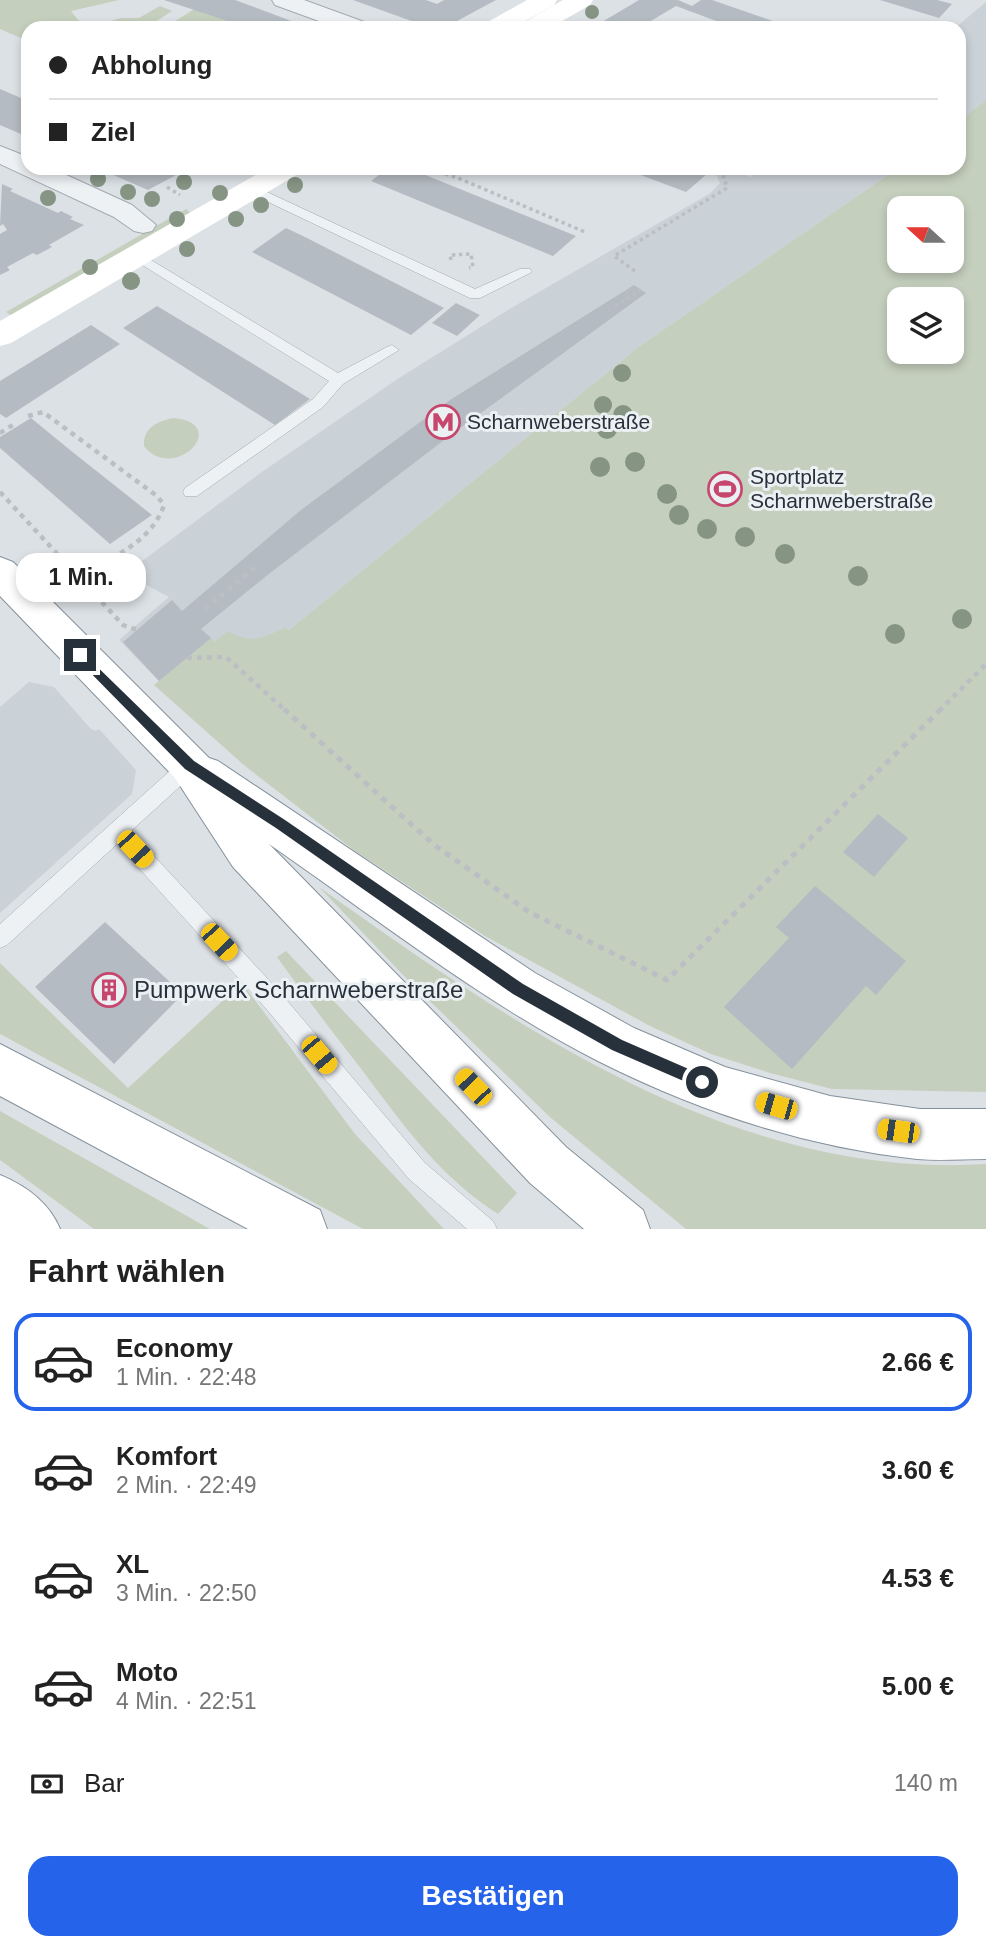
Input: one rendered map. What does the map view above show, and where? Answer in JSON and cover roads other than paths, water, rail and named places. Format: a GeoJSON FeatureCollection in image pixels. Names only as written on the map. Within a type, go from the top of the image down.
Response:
{"type":"FeatureCollection","features":[{"type":"Feature","properties":{"kind":"main road"},"geometry":{"type":"LineString","coordinates":[[508,21],[545,0]]}},
{"type":"Feature","properties":{"kind":"main road"},"geometry":{"type":"LineString","coordinates":[[544,21],[581,0]]}},
{"type":"Feature","properties":{"kind":"main road"},"geometry":{"type":"LineString","coordinates":[[0,305],[143,225],[249,178]]}},
{"type":"Feature","properties":{"kind":"main road"},"geometry":{"type":"LineString","coordinates":[[0,335],[136,255],[249,178]]}},
{"type":"Feature","properties":{"kind":"main road"},"geometry":{"type":"LineString","coordinates":[[0,572],[190,765],[249,853],[548,1165],[624,1229]]}},
{"type":"Feature","properties":{"kind":"main road"},"geometry":{"type":"LineString","coordinates":[[190,765],[518,989],[617,1045],[723,1091],[830,1121],[920,1135],[986,1134]]}},
{"type":"Feature","properties":{"kind":"main road"},"geometry":{"type":"LineString","coordinates":[[0,1069],[301,1229]]}},
{"type":"Feature","properties":{"kind":"main road"},"geometry":{"type":"LineString","coordinates":[[0,1201],[34,1229]]}},
{"type":"Feature","properties":{"kind":"street"},"geometry":{"type":"LineString","coordinates":[[283,0],[340,21]]}},
{"type":"Feature","properties":{"kind":"street"},"geometry":{"type":"LineString","coordinates":[[0,154],[21,164]]}},
{"type":"Feature","properties":{"kind":"street"},"geometry":{"type":"LineString","coordinates":[[44,175],[123,211],[143,225]]}},
{"type":"Feature","properties":{"kind":"lane"},"geometry":{"type":"LineString","coordinates":[[249,178],[475,295],[525,272]]}},
{"type":"Feature","properties":{"kind":"lane"},"geometry":{"type":"LineString","coordinates":[[136,255],[338,380]]}},
{"type":"Feature","properties":{"kind":"lane"},"geometry":{"type":"LineString","coordinates":[[191,492],[318,403],[338,380],[391,350]]}},
{"type":"Feature","properties":{"kind":"lane"},"geometry":{"type":"LineString","coordinates":[[0,938],[190,765]]}},
{"type":"Feature","properties":{"kind":"lane"},"geometry":{"type":"LineString","coordinates":[[118,831],[270,997],[416,1171],[485,1229]]}},
{"type":"Feature","properties":{"kind":"place","name":"Scharnweberstraße"},"geometry":{"type":"Point","coordinates":[443,422]}},
{"type":"Feature","properties":{"kind":"place","name":"Sportplatz Scharnweberstraße"},"geometry":{"type":"Point","coordinates":[725,489]}},
{"type":"Feature","properties":{"kind":"place","name":"Pumpwerk Scharnweberstraße"},"geometry":{"type":"Point","coordinates":[109,990]}}]}
